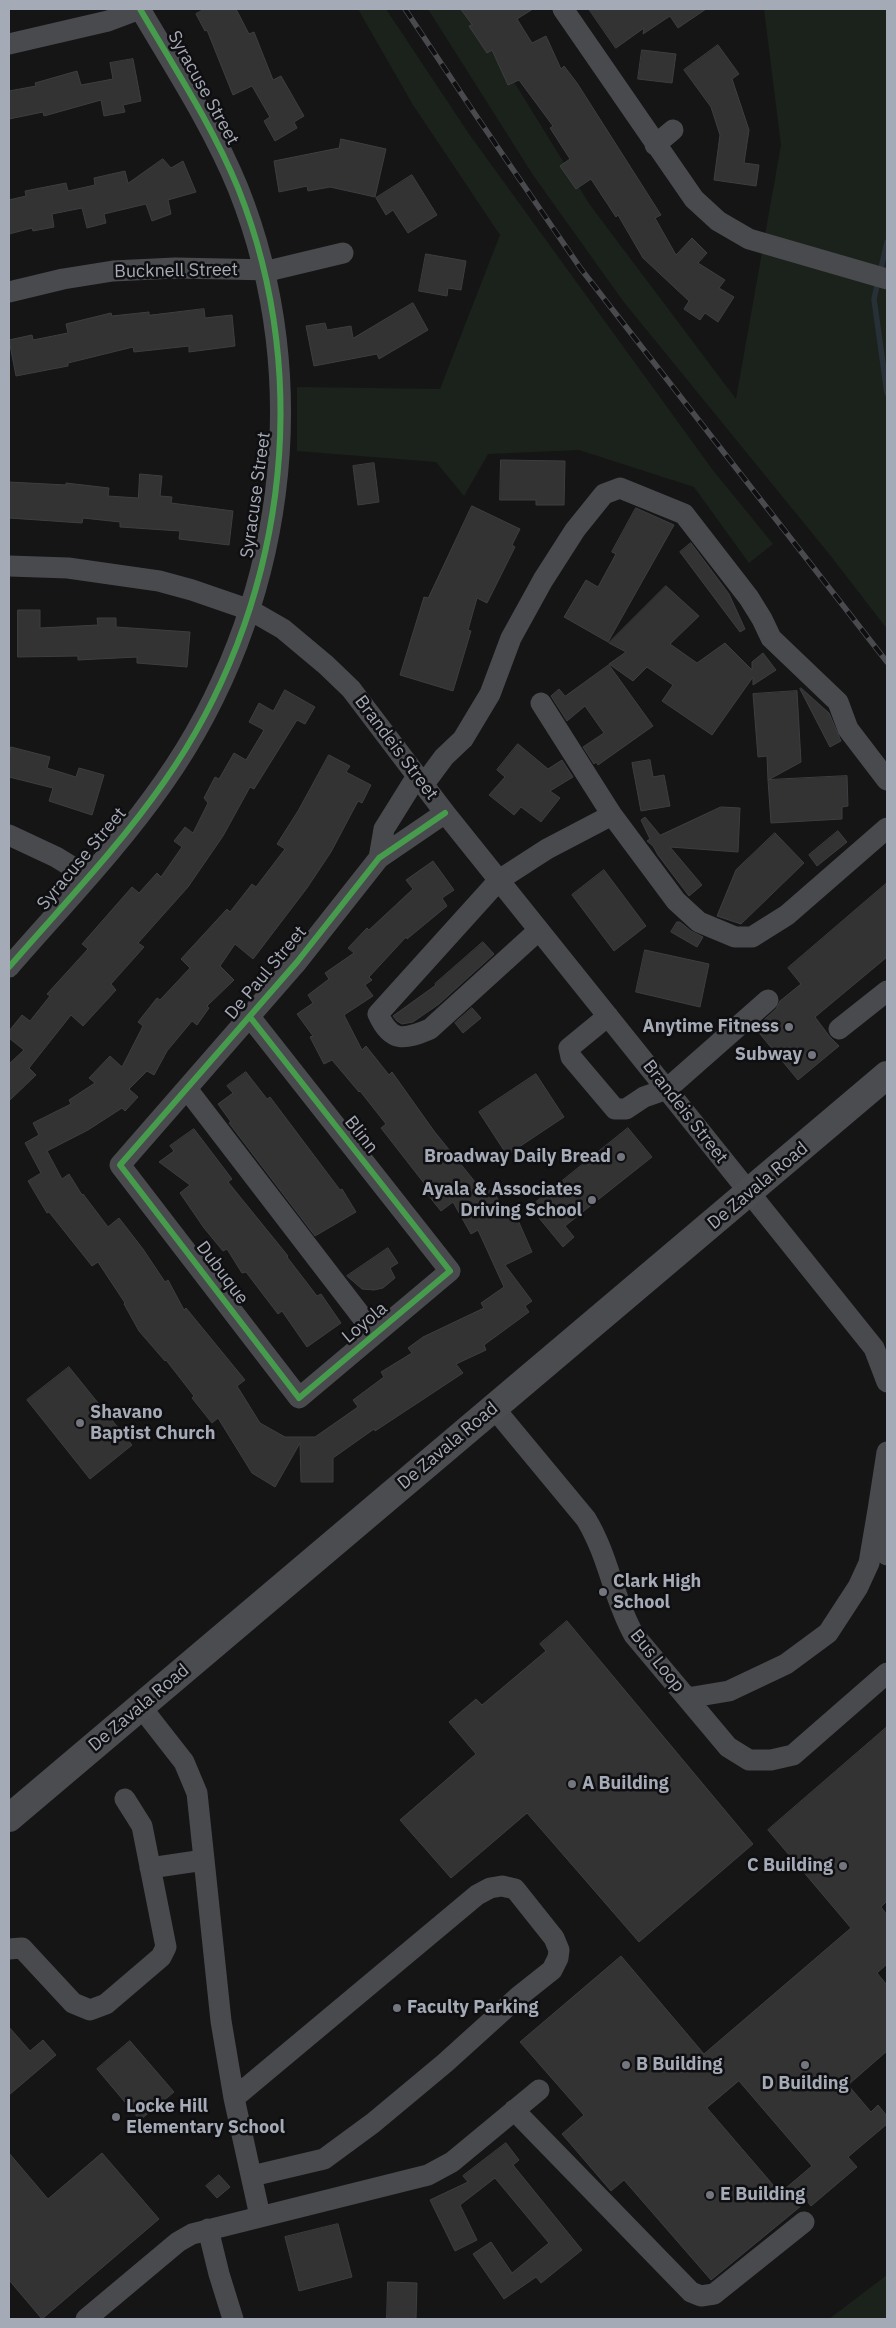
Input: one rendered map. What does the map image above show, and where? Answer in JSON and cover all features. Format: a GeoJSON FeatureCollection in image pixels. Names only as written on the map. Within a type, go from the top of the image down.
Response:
{"type":"FeatureCollection","features":[{"type":"Feature","properties":{"kind":"main road","name":"De Zavala Road"},"geometry":{"type":"LineString","coordinates":[[9,1818],[750,1194],[887,1075]]}},
{"type":"Feature","properties":{"kind":"street"},"geometry":{"type":"LineString","coordinates":[[9,44],[108,21],[140,9]]}},
{"type":"Feature","properties":{"kind":"street","name":"Syracuse Street"},"geometry":{"type":"LineString","coordinates":[[9,967],[164,782],[199,727],[229,669],[250,610],[269,542],[281,442],[281,385],[278,347],[263,270],[250,222],[227,162],[140,9]]}},
{"type":"Feature","properties":{"kind":"street"},"geometry":{"type":"LineString","coordinates":[[563,9],[694,199],[718,221],[749,238],[887,279]]}},
{"type":"Feature","properties":{"kind":"street"},"geometry":{"type":"LineString","coordinates":[[656,145],[673,130]]}},
{"type":"Feature","properties":{"kind":"street","name":"Bucknell Street"},"geometry":{"type":"LineString","coordinates":[[9,292],[113,270],[175,268],[272,270],[343,253]]}},
{"type":"Feature","properties":{"kind":"street","name":"De Paul Street"},"geometry":{"type":"LineString","coordinates":[[379,858],[384,829],[421,780],[463,739],[490,694],[511,638],[542,580],[575,530],[604,494],[620,488],[684,514],[749,598],[762,618],[771,638],[838,702],[848,729],[887,780]]}},
{"type":"Feature","properties":{"kind":"street","name":"Brandeis Street"},"geometry":{"type":"LineString","coordinates":[[9,566],[68,568],[159,581],[250,610],[283,629],[351,689],[445,813],[874,1348],[887,1382]]}},
{"type":"Feature","properties":{"kind":"street"},"geometry":{"type":"LineString","coordinates":[[541,703],[612,814],[676,901],[700,922],[736,937],[752,937],[787,915],[887,828]]}},
{"type":"Feature","properties":{"kind":"street","name":"De Paul Street"},"geometry":{"type":"LineString","coordinates":[[120,1165],[250,1017],[379,858],[445,813]]}},
{"type":"Feature","properties":{"kind":"street"},"geometry":{"type":"LineString","coordinates":[[539,930],[430,1029],[408,1039],[392,1036],[383,1025],[378,1014],[499,880],[547,849],[612,814]]}},
{"type":"Feature","properties":{"kind":"street"},"geometry":{"type":"LineString","coordinates":[[9,835],[56,857],[87,876]]}},
{"type":"Feature","properties":{"kind":"street"},"geometry":{"type":"LineString","coordinates":[[839,1030],[887,991]]}},
{"type":"Feature","properties":{"kind":"street"},"geometry":{"type":"LineString","coordinates":[[608,1016],[569,1048],[571,1058],[615,1109],[626,1109],[644,1097],[667,1089],[768,1000]]}},
{"type":"Feature","properties":{"kind":"street","name":"Blinn"},"geometry":{"type":"LineString","coordinates":[[250,1017],[450,1272]]}},
{"type":"Feature","properties":{"kind":"street"},"geometry":{"type":"LineString","coordinates":[[186,1090],[375,1334]]}},
{"type":"Feature","properties":{"kind":"street","name":"Dubuque"},"geometry":{"type":"LineString","coordinates":[[120,1165],[299,1398]]}},
{"type":"Feature","properties":{"kind":"street","name":"Loyola"},"geometry":{"type":"LineString","coordinates":[[299,1398],[450,1272]]}},
{"type":"Feature","properties":{"kind":"street","name":"Bus Loop"},"geometry":{"type":"LineString","coordinates":[[494,1408],[586,1520],[598,1539],[606,1559],[623,1617],[634,1635],[728,1747],[749,1760],[771,1760],[793,1755],[887,1673]]}},
{"type":"Feature","properties":{"kind":"street"},"geometry":{"type":"LineString","coordinates":[[687,1698],[729,1690],[786,1664],[828,1633],[858,1587],[869,1563],[887,1452]]}},
{"type":"Feature","properties":{"kind":"street"},"geometry":{"type":"LineString","coordinates":[[878,1510],[887,1555]]}},
{"type":"Feature","properties":{"kind":"street"},"geometry":{"type":"LineString","coordinates":[[141,1707],[184,1762],[197,1793],[222,2021],[234,2098],[260,2216]]}},
{"type":"Feature","properties":{"kind":"street"},"geometry":{"type":"LineString","coordinates":[[9,1949],[22,1948],[73,2003],[90,2010],[106,2004],[161,1957],[166,1947],[142,1826],[125,1799]]}},
{"type":"Feature","properties":{"kind":"street"},"geometry":{"type":"LineString","coordinates":[[150,1868],[204,1860]]}},
{"type":"Feature","properties":{"kind":"street"},"geometry":{"type":"LineString","coordinates":[[234,2098],[477,1895],[490,1888],[502,1886],[516,1889],[554,1938],[559,1950],[558,1958],[552,1970],[373,2123],[324,2159],[252,2176]]}},
{"type":"Feature","properties":{"kind":"street"},"geometry":{"type":"LineString","coordinates":[[86,2319],[178,2242],[192,2234],[428,2174],[452,2162],[539,2090]]}},
{"type":"Feature","properties":{"kind":"street"},"geometry":{"type":"LineString","coordinates":[[514,2110],[691,2292],[701,2296],[714,2294],[804,2222]]}},
{"type":"Feature","properties":{"kind":"street"},"geometry":{"type":"LineString","coordinates":[[208,2229],[233,2319]]}},
{"type":"Feature","properties":{"kind":"shaded area"},"geometry":{"type":"Polygon","coordinates":[[[358,9],[386,9],[469,134],[712,469],[773,544],[749,563],[694,487],[579,450],[488,454],[464,496],[436,462],[297,451],[297,387],[440,389],[500,235],[413,105],[358,9]]]}},
{"type":"Feature","properties":{"kind":"shaded area"},"geometry":{"type":"Polygon","coordinates":[[[428,9],[469,9],[590,205],[736,399],[781,145],[764,9],[887,9],[887,629],[830,555],[623,301],[533,175],[428,9]]]}},
{"type":"Feature","properties":{"kind":"shaded area"},"geometry":{"type":"Polygon","coordinates":[[[887,2275],[887,2319],[829,2319],[887,2275]]]}},
{"type":"Feature","properties":{"kind":"building"},"geometry":{"type":"Polygon","coordinates":[[[205,9],[236,9],[249,34],[254,32],[273,80],[281,76],[304,116],[294,122],[297,128],[275,141],[264,121],[270,117],[252,86],[233,95],[207,30],[205,31],[196,14],[205,9]]]}},
{"type":"Feature","properties":{"kind":"building"},"geometry":{"type":"Polygon","coordinates":[[[461,9],[533,9],[517,19],[532,43],[546,36],[561,69],[564,66],[577,83],[661,215],[655,218],[676,255],[692,238],[707,253],[698,263],[725,280],[719,288],[734,297],[718,322],[705,313],[700,320],[684,309],[689,301],[643,258],[618,215],[616,217],[591,179],[576,189],[560,166],[570,159],[550,128],[553,126],[519,80],[508,85],[492,50],[487,53],[469,26],[472,25],[461,9]]]}},
{"type":"Feature","properties":{"kind":"building"},"geometry":{"type":"Polygon","coordinates":[[[589,9],[706,9],[678,28],[670,16],[643,34],[644,28],[616,48],[589,9]]]}},
{"type":"Feature","properties":{"kind":"building"},"geometry":{"type":"Polygon","coordinates":[[[718,45],[739,74],[732,79],[749,130],[744,163],[759,165],[756,186],[714,180],[720,135],[711,107],[684,70],[718,45]]]}},
{"type":"Feature","properties":{"kind":"building"},"geometry":{"type":"Polygon","coordinates":[[[642,50],[676,54],[672,83],[638,79],[642,50]]]}},
{"type":"Feature","properties":{"kind":"building"},"geometry":{"type":"Polygon","coordinates":[[[133,59],[141,101],[123,105],[125,112],[104,116],[101,100],[44,116],[43,112],[9,119],[9,91],[36,86],[35,83],[77,71],[81,85],[113,79],[110,63],[133,59]]]}},
{"type":"Feature","properties":{"kind":"building"},"geometry":{"type":"Polygon","coordinates":[[[341,139],[386,149],[375,197],[330,187],[308,191],[307,186],[279,192],[274,161],[339,148],[341,139]]]}},
{"type":"Feature","properties":{"kind":"building"},"geometry":{"type":"Polygon","coordinates":[[[163,159],[171,168],[183,161],[196,192],[168,200],[171,214],[152,221],[146,204],[104,214],[106,223],[87,228],[82,208],[52,214],[54,227],[33,231],[32,228],[9,234],[9,200],[26,196],[25,191],[66,183],[68,191],[95,185],[94,178],[125,171],[128,183],[163,159]]]}},
{"type":"Feature","properties":{"kind":"building"},"geometry":{"type":"Polygon","coordinates":[[[412,175],[437,215],[408,233],[393,210],[386,215],[376,198],[412,175]]]}},
{"type":"Feature","properties":{"kind":"building"},"geometry":{"type":"Polygon","coordinates":[[[426,254],[466,261],[461,290],[448,288],[447,296],[419,291],[426,254]]]}},
{"type":"Feature","properties":{"kind":"building"},"geometry":{"type":"Polygon","coordinates":[[[413,303],[428,330],[379,359],[377,354],[314,366],[306,326],[325,323],[327,330],[351,326],[353,338],[413,303]]]}},
{"type":"Feature","properties":{"kind":"building"},"geometry":{"type":"Polygon","coordinates":[[[204,309],[205,318],[232,315],[235,346],[189,352],[189,346],[134,352],[133,347],[68,363],[68,366],[16,376],[9,340],[32,335],[33,340],[68,333],[66,324],[111,313],[112,316],[149,312],[149,315],[204,309]]]}},
{"type":"Feature","properties":{"kind":"building"},"geometry":{"type":"Polygon","coordinates":[[[501,460],[565,461],[564,505],[536,505],[536,500],[500,500],[501,460]]]}},
{"type":"Feature","properties":{"kind":"building"},"geometry":{"type":"Polygon","coordinates":[[[374,463],[379,502],[358,505],[353,466],[374,463]]]}},
{"type":"Feature","properties":{"kind":"building"},"geometry":{"type":"Polygon","coordinates":[[[140,474],[162,476],[160,496],[172,497],[171,503],[233,511],[229,545],[179,539],[180,531],[120,527],[120,522],[83,518],[82,523],[9,518],[9,482],[66,485],[66,483],[109,488],[108,496],[138,498],[140,474]]]}},
{"type":"Feature","properties":{"kind":"building"},"geometry":{"type":"Polygon","coordinates":[[[472,506],[520,529],[512,545],[515,547],[487,603],[477,598],[468,630],[471,631],[453,691],[400,675],[424,597],[428,598],[472,506]]]}},
{"type":"Feature","properties":{"kind":"building"},"geometry":{"type":"Polygon","coordinates":[[[636,508],[674,525],[608,642],[564,617],[586,580],[598,587],[616,554],[612,552],[636,508]]]}},
{"type":"Feature","properties":{"kind":"building"},"geometry":{"type":"Polygon","coordinates":[[[691,543],[729,594],[745,629],[740,632],[680,552],[691,543]]]}},
{"type":"Feature","properties":{"kind":"building"},"geometry":{"type":"Polygon","coordinates":[[[666,586],[699,616],[670,644],[697,663],[725,643],[752,670],[752,662],[763,653],[776,670],[753,685],[753,677],[712,735],[662,701],[673,685],[647,667],[633,681],[609,664],[626,652],[609,643],[666,586]]]}},
{"type":"Feature","properties":{"kind":"building"},"geometry":{"type":"Polygon","coordinates":[[[18,610],[40,610],[40,628],[98,625],[97,618],[116,618],[116,627],[190,632],[187,667],[137,663],[137,657],[78,660],[78,656],[18,657],[18,610]]]}},
{"type":"Feature","properties":{"kind":"building"},"geometry":{"type":"Polygon","coordinates":[[[609,665],[653,726],[598,765],[596,762],[594,764],[583,747],[604,733],[585,706],[567,721],[551,696],[559,689],[565,696],[609,665]]]}},
{"type":"Feature","properties":{"kind":"building"},"geometry":{"type":"Polygon","coordinates":[[[801,688],[829,713],[841,741],[830,747],[801,688]]]}},
{"type":"Feature","properties":{"kind":"building"},"geometry":{"type":"Polygon","coordinates":[[[285,690],[315,707],[305,724],[297,720],[254,789],[250,787],[223,836],[188,887],[138,943],[144,947],[111,984],[116,990],[83,1026],[71,1015],[29,1068],[36,1075],[9,1101],[9,1064],[24,1050],[9,1038],[9,1031],[22,1015],[30,1021],[50,996],[47,994],[88,949],[82,944],[132,887],[139,893],[157,873],[161,877],[182,847],[174,841],[185,827],[193,833],[208,803],[204,798],[215,777],[219,779],[234,753],[246,760],[264,730],[249,722],[259,703],[273,711],[285,690]]]}},
{"type":"Feature","properties":{"kind":"building"},"geometry":{"type":"Polygon","coordinates":[[[797,691],[801,762],[768,780],[767,756],[758,757],[753,694],[797,691]]]}},
{"type":"Feature","properties":{"kind":"building"},"geometry":{"type":"Polygon","coordinates":[[[518,744],[548,769],[562,760],[573,777],[550,791],[560,798],[541,822],[521,807],[514,815],[489,795],[505,777],[497,770],[518,744]]]}},
{"type":"Feature","properties":{"kind":"building"},"geometry":{"type":"Polygon","coordinates":[[[11,747],[50,757],[47,768],[76,777],[79,768],[104,775],[92,815],[49,801],[53,788],[9,777],[11,747]]]}},
{"type":"Feature","properties":{"kind":"building"},"geometry":{"type":"Polygon","coordinates":[[[329,755],[350,766],[346,772],[371,785],[362,803],[358,801],[331,852],[307,888],[253,959],[235,944],[220,966],[234,980],[207,1006],[209,1008],[197,1025],[192,1021],[167,1051],[154,1075],[147,1071],[129,1089],[138,1097],[125,1111],[122,1108],[88,1130],[47,1151],[62,1179],[69,1174],[82,1195],[108,1227],[119,1218],[165,1282],[168,1280],[184,1310],[186,1308],[245,1380],[237,1386],[260,1423],[285,1437],[315,1437],[358,1407],[353,1400],[384,1377],[381,1372],[412,1353],[408,1348],[423,1337],[484,1308],[481,1303],[504,1287],[478,1230],[471,1234],[453,1202],[441,1211],[424,1190],[427,1187],[381,1128],[386,1124],[360,1091],[332,1060],[324,1064],[310,1037],[313,1036],[297,1014],[313,1003],[308,995],[329,979],[325,973],[354,953],[348,948],[367,928],[369,930],[413,889],[406,880],[433,861],[454,890],[442,898],[447,906],[407,939],[406,937],[369,977],[372,980],[365,985],[373,996],[344,1015],[362,1050],[366,1046],[389,1075],[392,1072],[434,1131],[484,1193],[492,1189],[511,1222],[517,1218],[532,1252],[505,1265],[532,1301],[525,1306],[529,1312],[484,1345],[486,1350],[456,1364],[463,1373],[375,1431],[374,1429],[333,1458],[333,1482],[301,1482],[300,1443],[275,1487],[252,1473],[218,1418],[212,1423],[166,1360],[139,1331],[125,1303],[98,1262],[92,1266],[49,1212],[47,1213],[28,1181],[41,1173],[25,1143],[39,1135],[33,1123],[71,1104],[69,1100],[95,1083],[89,1078],[110,1056],[122,1067],[143,1026],[138,1022],[157,998],[160,1000],[190,968],[181,959],[227,909],[230,912],[252,884],[256,887],[285,849],[277,844],[329,755]]]}},
{"type":"Feature","properties":{"kind":"building"},"geometry":{"type":"Polygon","coordinates":[[[650,760],[653,777],[664,775],[670,806],[641,811],[632,763],[650,760]]]}},
{"type":"Feature","properties":{"kind":"building"},"geometry":{"type":"Polygon","coordinates":[[[847,776],[848,806],[842,807],[842,819],[771,823],[768,780],[847,776]]]}},
{"type":"Feature","properties":{"kind":"building"},"geometry":{"type":"Polygon","coordinates":[[[721,807],[740,808],[738,852],[670,847],[702,885],[689,896],[653,846],[647,841],[650,839],[641,820],[645,817],[660,835],[721,807]]]}},
{"type":"Feature","properties":{"kind":"building"},"geometry":{"type":"Polygon","coordinates":[[[838,831],[847,842],[817,866],[809,855],[838,831]]]}},
{"type":"Feature","properties":{"kind":"building"},"geometry":{"type":"Polygon","coordinates":[[[775,833],[804,863],[741,924],[717,916],[736,870],[775,833]]]}},
{"type":"Feature","properties":{"kind":"building"},"geometry":{"type":"Polygon","coordinates":[[[604,870],[646,926],[614,951],[572,895],[604,870]]]}},
{"type":"Feature","properties":{"kind":"building"},"geometry":{"type":"Polygon","coordinates":[[[887,883],[887,957],[815,1017],[839,1046],[798,1080],[755,1028],[776,1009],[780,1001],[801,984],[788,968],[887,883]]]}},
{"type":"Feature","properties":{"kind":"building"},"geometry":{"type":"Polygon","coordinates":[[[677,922],[703,937],[697,947],[671,932],[677,922]]]}},
{"type":"Feature","properties":{"kind":"building"},"geometry":{"type":"Polygon","coordinates":[[[483,942],[494,954],[439,1004],[413,1022],[402,1024],[397,1021],[393,1016],[436,985],[483,942]]]}},
{"type":"Feature","properties":{"kind":"building"},"geometry":{"type":"Polygon","coordinates":[[[645,950],[709,964],[700,1007],[636,992],[645,950]]]}},
{"type":"Feature","properties":{"kind":"building"},"geometry":{"type":"Polygon","coordinates":[[[472,1008],[481,1018],[463,1033],[455,1023],[472,1008]]]}},
{"type":"Feature","properties":{"kind":"building"},"geometry":{"type":"Polygon","coordinates":[[[246,1072],[267,1099],[270,1097],[340,1190],[342,1189],[356,1212],[315,1236],[229,1123],[231,1122],[218,1104],[233,1093],[227,1086],[246,1072]]]}},
{"type":"Feature","properties":{"kind":"building"},"geometry":{"type":"Polygon","coordinates":[[[536,1074],[564,1117],[507,1155],[479,1112],[536,1074]]]}},
{"type":"Feature","properties":{"kind":"building"},"geometry":{"type":"Polygon","coordinates":[[[628,1128],[652,1157],[565,1226],[574,1237],[563,1247],[530,1207],[628,1128]]]}},
{"type":"Feature","properties":{"kind":"building"},"geometry":{"type":"Polygon","coordinates":[[[194,1129],[232,1179],[228,1182],[288,1256],[317,1296],[321,1294],[341,1323],[307,1347],[282,1311],[278,1314],[246,1272],[242,1273],[227,1249],[223,1251],[204,1228],[180,1193],[190,1185],[159,1162],[174,1151],[170,1146],[194,1129]]]}},
{"type":"Feature","properties":{"kind":"building"},"geometry":{"type":"Polygon","coordinates":[[[388,1248],[398,1263],[390,1268],[395,1278],[383,1288],[374,1290],[362,1289],[347,1276],[388,1248]]]}},
{"type":"Feature","properties":{"kind":"building","name":"Shavano Baptist Church"},"geometry":{"type":"Polygon","coordinates":[[[69,1367],[132,1445],[90,1479],[27,1400],[69,1367]]]}},
{"type":"Feature","properties":{"kind":"building","name":"A Building"},"geometry":{"type":"Polygon","coordinates":[[[567,1621],[753,1844],[639,1942],[527,1813],[451,1878],[400,1820],[476,1754],[449,1722],[476,1699],[482,1705],[546,1651],[540,1644],[567,1621]]]}},
{"type":"Feature","properties":{"kind":"building"},"geometry":{"type":"Polygon","coordinates":[[[887,1727],[887,1901],[881,1907],[887,1915],[887,1964],[877,1973],[887,1985],[887,2051],[848,2085],[871,2112],[878,2105],[887,2116],[887,2124],[848,2157],[857,2167],[811,2206],[807,2201],[711,2280],[624,2180],[611,2191],[562,2134],[584,2115],[520,2042],[621,1956],[704,2054],[851,1928],[768,1830],[887,1727]],[[739,2081],[707,2108],[780,2193],[812,2166],[739,2081]]]}},
{"type":"Feature","properties":{"kind":"building"},"geometry":{"type":"Polygon","coordinates":[[[9,2027],[30,2051],[43,2040],[56,2055],[9,2095],[9,2027]]]}},
{"type":"Feature","properties":{"kind":"building"},"geometry":{"type":"Polygon","coordinates":[[[130,2041],[174,2092],[140,2120],[97,2069],[130,2041]]]}},
{"type":"Feature","properties":{"kind":"building"},"geometry":{"type":"Polygon","coordinates":[[[506,2143],[519,2160],[513,2165],[582,2250],[541,2283],[536,2277],[504,2299],[473,2254],[491,2242],[512,2273],[549,2243],[495,2178],[460,2205],[477,2240],[455,2251],[430,2200],[468,2182],[463,2176],[506,2143]]]}},
{"type":"Feature","properties":{"kind":"building"},"geometry":{"type":"Polygon","coordinates":[[[9,2153],[48,2199],[102,2153],[159,2219],[42,2319],[9,2280],[9,2153]]]}},
{"type":"Feature","properties":{"kind":"building"},"geometry":{"type":"Polygon","coordinates":[[[219,2175],[230,2187],[217,2198],[206,2186],[219,2175]]]}},
{"type":"Feature","properties":{"kind":"building"},"geometry":{"type":"Polygon","coordinates":[[[338,2224],[352,2277],[299,2291],[285,2237],[338,2224]]]}},
{"type":"Feature","properties":{"kind":"building"},"geometry":{"type":"Polygon","coordinates":[[[388,2282],[417,2283],[416,2319],[387,2319],[388,2282]]]}},
{"type":"Feature","properties":{"kind":"waterway"},"geometry":{"type":"LineString","coordinates":[[887,242],[874,299],[887,393]]}},
{"type":"Feature","properties":{"kind":"railway"},"geometry":{"type":"LineString","coordinates":[[405,9],[581,269],[887,662]]}},
{"type":"Feature","properties":{"kind":"cycle path"},"geometry":{"type":"LineString","coordinates":[[9,967],[89,876],[147,806],[205,715],[237,644],[261,570],[275,494],[281,417],[276,339],[262,262],[238,188],[228,165],[192,97],[140,9]]}},
{"type":"Feature","properties":{"kind":"cycle path"},"geometry":{"type":"LineString","coordinates":[[250,1017],[450,1271],[299,1398],[120,1165],[297,962],[379,858],[445,813]]}},
{"type":"Feature","properties":{"kind":"place","name":"Anytime Fitness"},"geometry":{"type":"Point","coordinates":[789,1027]}},
{"type":"Feature","properties":{"kind":"place","name":"Subway"},"geometry":{"type":"Point","coordinates":[812,1055]}},
{"type":"Feature","properties":{"kind":"place","name":"Broadway Daily Bread"},"geometry":{"type":"Point","coordinates":[621,1157]}},
{"type":"Feature","properties":{"kind":"place","name":"Ayala & Associates Driving School"},"geometry":{"type":"Point","coordinates":[592,1200]}},
{"type":"Feature","properties":{"kind":"place","name":"Shavano Baptist Church"},"geometry":{"type":"Point","coordinates":[80,1423]}},
{"type":"Feature","properties":{"kind":"place","name":"Clark High School"},"geometry":{"type":"Point","coordinates":[603,1592]}},
{"type":"Feature","properties":{"kind":"place","name":"A Building"},"geometry":{"type":"Point","coordinates":[572,1784]}},
{"type":"Feature","properties":{"kind":"place","name":"C Building"},"geometry":{"type":"Point","coordinates":[843,1866]}},
{"type":"Feature","properties":{"kind":"place","name":"Faculty Parking"},"geometry":{"type":"Point","coordinates":[397,2008]}},
{"type":"Feature","properties":{"kind":"place","name":"B Building"},"geometry":{"type":"Point","coordinates":[626,2065]}},
{"type":"Feature","properties":{"kind":"place","name":"D Building"},"geometry":{"type":"Point","coordinates":[805,2065]}},
{"type":"Feature","properties":{"kind":"place","name":"Locke Hill Elementary School"},"geometry":{"type":"Point","coordinates":[116,2117]}},
{"type":"Feature","properties":{"kind":"place","name":"E Building"},"geometry":{"type":"Point","coordinates":[710,2195]}}]}
